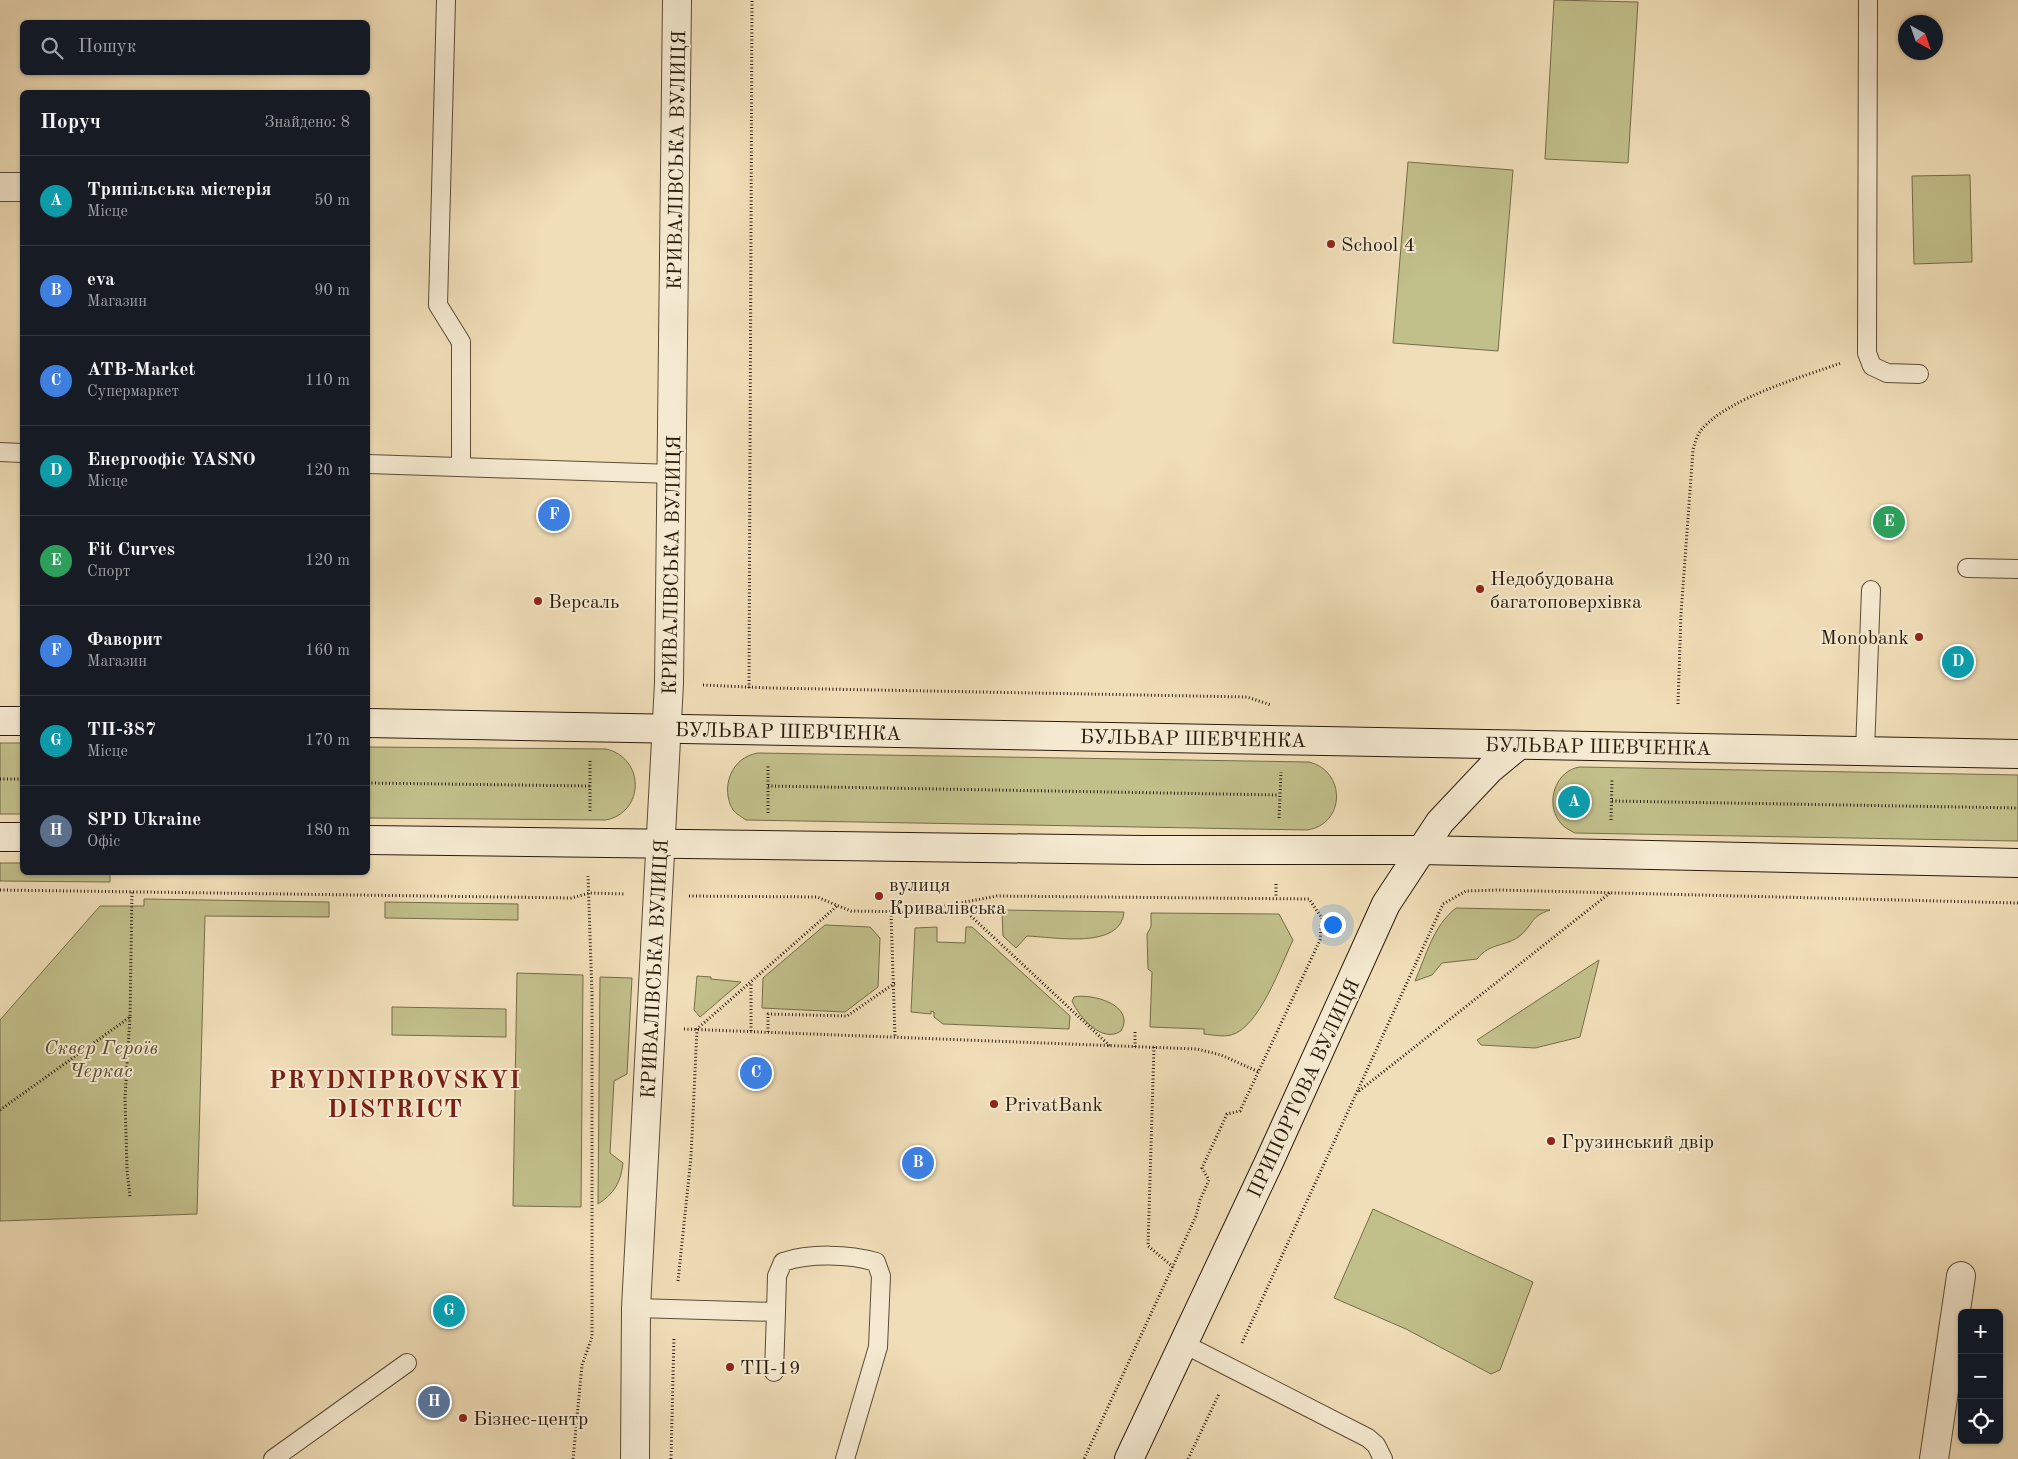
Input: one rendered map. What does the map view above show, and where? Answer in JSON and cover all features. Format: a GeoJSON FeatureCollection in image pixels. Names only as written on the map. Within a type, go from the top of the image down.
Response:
{"type":"FeatureCollection","features":[{"type":"Feature","properties":{"kind":"main road","name":"КРИВАЛІВСЬКА ВУЛИЦЯ"},"geometry":{"type":"LineString","coordinates":[[635,1459],[636,1308],[666,729],[673,474],[677,0]]}},
{"type":"Feature","properties":{"kind":"main road"},"geometry":{"type":"LineString","coordinates":[[0,187],[20,187]]}},
{"type":"Feature","properties":{"kind":"main road"},"geometry":{"type":"LineString","coordinates":[[0,721],[20,721]]}},
{"type":"Feature","properties":{"kind":"main road","name":"БУЛЬВАР ШЕВЧЕНКА"},"geometry":{"type":"LineString","coordinates":[[370,723],[2018,754]]}},
{"type":"Feature","properties":{"kind":"main road","name":"ПРИПОРТОВА ВУЛИЦЯ"},"geometry":{"type":"LineString","coordinates":[[1129,1459],[1184,1344],[1386,904],[1420,850],[1463,796],[1490,769],[1519,745]]}},
{"type":"Feature","properties":{"kind":"main road"},"geometry":{"type":"LineString","coordinates":[[0,836],[20,837]]}},
{"type":"Feature","properties":{"kind":"main road"},"geometry":{"type":"LineString","coordinates":[[370,840],[1122,850],[1420,850],[2018,863]]}},
{"type":"Feature","properties":{"kind":"main road"},"geometry":{"type":"LineString","coordinates":[[1934,1459],[1961,1276]]}},
{"type":"Feature","properties":{"kind":"lane"},"geometry":{"type":"LineString","coordinates":[[446,0],[438,305],[461,342],[461,467]]}},
{"type":"Feature","properties":{"kind":"lane"},"geometry":{"type":"LineString","coordinates":[[1868,0],[1867,353],[1872,366],[1887,373],[1919,374]]}},
{"type":"Feature","properties":{"kind":"lane"},"geometry":{"type":"LineString","coordinates":[[0,452],[20,453]]}},
{"type":"Feature","properties":{"kind":"lane"},"geometry":{"type":"LineString","coordinates":[[370,464],[673,474]]}},
{"type":"Feature","properties":{"kind":"lane"},"geometry":{"type":"LineString","coordinates":[[1967,568],[2018,569]]}},
{"type":"Feature","properties":{"kind":"lane"},"geometry":{"type":"LineString","coordinates":[[1865,752],[1871,590]]}},
{"type":"Feature","properties":{"kind":"lane"},"geometry":{"type":"LineString","coordinates":[[774,1372],[777,1276],[783,1262],[800,1256],[863,1258],[876,1262],[881,1276],[878,1347],[845,1459]]}},
{"type":"Feature","properties":{"kind":"lane"},"geometry":{"type":"LineString","coordinates":[[636,1308],[776,1312]]}},
{"type":"Feature","properties":{"kind":"lane"},"geometry":{"type":"LineString","coordinates":[[1184,1344],[1368,1438],[1376,1445],[1383,1459]]}},
{"type":"Feature","properties":{"kind":"lane"},"geometry":{"type":"LineString","coordinates":[[273,1459],[407,1363]]}},
{"type":"Feature","properties":{"kind":"path"},"geometry":{"type":"LineString","coordinates":[[749,688],[752,0]]}},
{"type":"Feature","properties":{"kind":"path"},"geometry":{"type":"LineString","coordinates":[[1678,704],[1681,614],[1693,450],[1696,439],[1709,422],[1744,400],[1867,353]]}},
{"type":"Feature","properties":{"kind":"path"},"geometry":{"type":"LineString","coordinates":[[703,685],[749,688],[1247,697],[1274,706]]}},
{"type":"Feature","properties":{"kind":"path"},"geometry":{"type":"LineString","coordinates":[[590,751],[590,817]]}},
{"type":"Feature","properties":{"kind":"path"},"geometry":{"type":"LineString","coordinates":[[768,756],[768,818]]}},
{"type":"Feature","properties":{"kind":"path"},"geometry":{"type":"LineString","coordinates":[[1278,826],[1281,766]]}},
{"type":"Feature","properties":{"kind":"path"},"geometry":{"type":"LineString","coordinates":[[1612,777],[1612,821]]}},
{"type":"Feature","properties":{"kind":"path"},"geometry":{"type":"LineString","coordinates":[[0,779],[20,779]]}},
{"type":"Feature","properties":{"kind":"path"},"geometry":{"type":"LineString","coordinates":[[370,783],[590,786]]}},
{"type":"Feature","properties":{"kind":"path"},"geometry":{"type":"LineString","coordinates":[[768,786],[1279,795]]}},
{"type":"Feature","properties":{"kind":"path"},"geometry":{"type":"LineString","coordinates":[[1612,801],[2018,808]]}},
{"type":"Feature","properties":{"kind":"path"},"geometry":{"type":"LineString","coordinates":[[572,1459],[582,1365],[592,1337],[590,893],[587,868]]}},
{"type":"Feature","properties":{"kind":"path"},"geometry":{"type":"LineString","coordinates":[[1276,875],[1276,898]]}},
{"type":"Feature","properties":{"kind":"path"},"geometry":{"type":"LineString","coordinates":[[0,890],[571,898],[590,893],[631,895]]}},
{"type":"Feature","properties":{"kind":"path"},"geometry":{"type":"LineString","coordinates":[[1188,1459],[1443,904],[1466,891],[2018,903]]}},
{"type":"Feature","properties":{"kind":"path"},"geometry":{"type":"LineString","coordinates":[[130,1197],[127,1170],[125,1089],[130,1017],[132,892]]}},
{"type":"Feature","properties":{"kind":"path"},"geometry":{"type":"LineString","coordinates":[[1357,1092],[1611,893]]}},
{"type":"Feature","properties":{"kind":"path"},"geometry":{"type":"LineString","coordinates":[[693,896],[817,897],[850,912],[912,912],[997,896],[1309,899],[1322,918],[1322,929],[1315,951],[1240,1111],[1227,1114],[1202,1168],[1209,1180],[1173,1267],[1084,1459]]}},
{"type":"Feature","properties":{"kind":"path"},"geometry":{"type":"LineString","coordinates":[[957,904],[1110,1046]]}},
{"type":"Feature","properties":{"kind":"path"},"geometry":{"type":"LineString","coordinates":[[671,1459],[674,1309],[691,1157],[697,1029],[837,906]]}},
{"type":"Feature","properties":{"kind":"path"},"geometry":{"type":"LineString","coordinates":[[891,912],[896,1037]]}},
{"type":"Feature","properties":{"kind":"path"},"geometry":{"type":"LineString","coordinates":[[751,982],[751,1031]]}},
{"type":"Feature","properties":{"kind":"path"},"geometry":{"type":"LineString","coordinates":[[768,1032],[768,1014],[847,1016],[895,983]]}},
{"type":"Feature","properties":{"kind":"path"},"geometry":{"type":"LineString","coordinates":[[0,1110],[130,1017]]}},
{"type":"Feature","properties":{"kind":"path"},"geometry":{"type":"LineString","coordinates":[[718,1030],[1209,1050],[1259,1072]]}},
{"type":"Feature","properties":{"kind":"path"},"geometry":{"type":"LineString","coordinates":[[1135,1030],[1135,1047]]}},
{"type":"Feature","properties":{"kind":"path"},"geometry":{"type":"LineString","coordinates":[[1154,1047],[1148,1246],[1173,1267]]}},
{"type":"Feature","properties":{"kind":"green space"},"geometry":{"type":"Polygon","coordinates":[[[1554,0],[1638,2],[1628,163],[1545,159],[1554,0]]]}},
{"type":"Feature","properties":{"kind":"green space"},"geometry":{"type":"Polygon","coordinates":[[[1408,162],[1513,170],[1498,351],[1393,343],[1408,162]]]}},
{"type":"Feature","properties":{"kind":"green space"},"geometry":{"type":"Polygon","coordinates":[[[1970,175],[1972,262],[1914,264],[1912,176],[1970,175]]]}},
{"type":"Feature","properties":{"kind":"green space"},"geometry":{"type":"Polygon","coordinates":[[[0,743],[20,743],[20,814],[0,814],[0,743]]]}},
{"type":"Feature","properties":{"kind":"green space"},"geometry":{"type":"Polygon","coordinates":[[[370,747],[606,749],[619,754],[628,763],[633,773],[635,785],[628,807],[619,815],[606,820],[370,818],[370,747]]]}},
{"type":"Feature","properties":{"kind":"green space"},"geometry":{"type":"Polygon","coordinates":[[[758,753],[1309,762],[1321,767],[1330,776],[1335,786],[1336,797],[1335,808],[1329,818],[1320,826],[1307,830],[746,820],[733,810],[729,801],[728,783],[730,775],[741,760],[758,753]]]}},
{"type":"Feature","properties":{"kind":"green space"},"geometry":{"type":"Polygon","coordinates":[[[1580,767],[2018,775],[2018,841],[1575,833],[1564,827],[1559,821],[1553,805],[1553,796],[1559,780],[1572,769],[1580,767]]]}},
{"type":"Feature","properties":{"kind":"green space"},"geometry":{"type":"Polygon","coordinates":[[[0,863],[20,863],[20,875],[110,875],[110,882],[0,881],[0,863]]]}},
{"type":"Feature","properties":{"kind":"green space","name":"Сквер Героїв Черкас"},"geometry":{"type":"Polygon","coordinates":[[[144,899],[329,902],[329,917],[205,916],[197,1214],[0,1221],[0,1020],[100,906],[144,906],[144,899]]]}},
{"type":"Feature","properties":{"kind":"green space"},"geometry":{"type":"Polygon","coordinates":[[[385,902],[518,904],[518,920],[385,918],[385,902]]]}},
{"type":"Feature","properties":{"kind":"green space"},"geometry":{"type":"Polygon","coordinates":[[[1456,908],[1550,910],[1535,918],[1516,939],[1487,950],[1477,959],[1442,963],[1432,975],[1415,981],[1441,923],[1456,908]]]}},
{"type":"Feature","properties":{"kind":"green space"},"geometry":{"type":"Polygon","coordinates":[[[1002,910],[1124,912],[1120,924],[1111,932],[1099,937],[1069,939],[1027,936],[1016,948],[1003,936],[1002,910]]]}},
{"type":"Feature","properties":{"kind":"green space"},"geometry":{"type":"Polygon","coordinates":[[[1151,913],[1279,914],[1293,940],[1260,1008],[1251,1021],[1241,1030],[1231,1035],[1221,1036],[1204,1034],[1204,1029],[1150,1027],[1152,972],[1148,969],[1147,934],[1151,927],[1151,913]]]}},
{"type":"Feature","properties":{"kind":"green space"},"geometry":{"type":"Polygon","coordinates":[[[825,925],[870,927],[880,938],[878,987],[845,1012],[762,1008],[763,978],[825,925]]]}},
{"type":"Feature","properties":{"kind":"green space"},"geometry":{"type":"Polygon","coordinates":[[[937,927],[937,942],[965,943],[966,927],[972,927],[1070,1016],[1069,1029],[943,1024],[934,1017],[934,1012],[931,1011],[931,1014],[911,1012],[915,928],[937,927]]]}},
{"type":"Feature","properties":{"kind":"green space"},"geometry":{"type":"Polygon","coordinates":[[[1599,960],[1580,1037],[1535,1048],[1481,1045],[1477,1040],[1599,960]]]}},
{"type":"Feature","properties":{"kind":"green space"},"geometry":{"type":"Polygon","coordinates":[[[517,973],[583,975],[581,1207],[513,1206],[517,973]]]}},
{"type":"Feature","properties":{"kind":"green space"},"geometry":{"type":"Polygon","coordinates":[[[697,976],[741,982],[700,1017],[694,1010],[697,976]]]}},
{"type":"Feature","properties":{"kind":"green space"},"geometry":{"type":"Polygon","coordinates":[[[600,977],[632,978],[627,1074],[614,1081],[610,1153],[623,1163],[622,1170],[616,1187],[598,1204],[600,977]]]}},
{"type":"Feature","properties":{"kind":"green space"},"geometry":{"type":"Polygon","coordinates":[[[1082,996],[1101,999],[1117,1008],[1123,1014],[1124,1022],[1121,1031],[1114,1034],[1106,1034],[1092,1027],[1075,1007],[1072,1001],[1074,997],[1082,996]]]}},
{"type":"Feature","properties":{"kind":"green space"},"geometry":{"type":"Polygon","coordinates":[[[392,1007],[506,1009],[506,1037],[392,1035],[392,1007]]]}},
{"type":"Feature","properties":{"kind":"green space"},"geometry":{"type":"Polygon","coordinates":[[[1373,1209],[1533,1282],[1500,1370],[1491,1374],[1406,1329],[1334,1298],[1373,1209]]]}},
{"type":"Feature","properties":{"kind":"place","name":"School 4"},"geometry":{"type":"Point","coordinates":[1331,244]}},
{"type":"Feature","properties":{"kind":"place","name":"Фаворит"},"geometry":{"type":"Point","coordinates":[554,515]}},
{"type":"Feature","properties":{"kind":"place","name":"Fit Curves"},"geometry":{"type":"Point","coordinates":[1889,522]}},
{"type":"Feature","properties":{"kind":"place","name":"Недобудована багатоповерхівка"},"geometry":{"type":"Point","coordinates":[1480,589]}},
{"type":"Feature","properties":{"kind":"place","name":"Версаль"},"geometry":{"type":"Point","coordinates":[538,601]}},
{"type":"Feature","properties":{"kind":"place","name":"Monobank"},"geometry":{"type":"Point","coordinates":[1919,637]}},
{"type":"Feature","properties":{"kind":"place","name":"Енергоофіс YASNO"},"geometry":{"type":"Point","coordinates":[1958,662]}},
{"type":"Feature","properties":{"kind":"place","name":"Трипільська містерія"},"geometry":{"type":"Point","coordinates":[1574,802]}},
{"type":"Feature","properties":{"kind":"place","name":"вулиця Кривалівська"},"geometry":{"type":"Point","coordinates":[879,896]}},
{"type":"Feature","properties":{"kind":"place","name":"ATB-Market"},"geometry":{"type":"Point","coordinates":[756,1073]}},
{"type":"Feature","properties":{"kind":"place","name":"PrivatBank"},"geometry":{"type":"Point","coordinates":[994,1104]}},
{"type":"Feature","properties":{"kind":"place","name":"Грузинський двір"},"geometry":{"type":"Point","coordinates":[1551,1141]}},
{"type":"Feature","properties":{"kind":"place","name":"eva"},"geometry":{"type":"Point","coordinates":[918,1163]}},
{"type":"Feature","properties":{"kind":"place","name":"ТП-387"},"geometry":{"type":"Point","coordinates":[449,1311]}},
{"type":"Feature","properties":{"kind":"place","name":"ТП-19"},"geometry":{"type":"Point","coordinates":[730,1367]}},
{"type":"Feature","properties":{"kind":"place","name":"SPD Ukraine"},"geometry":{"type":"Point","coordinates":[434,1402]}},
{"type":"Feature","properties":{"kind":"place","name":"Бізнес-центр"},"geometry":{"type":"Point","coordinates":[463,1418]}},
{"type":"Feature","properties":{"kind":"district","name":"PRYDNIPROVSKYI DISTRICT"},"geometry":{"type":"Point","coordinates":[395,1094]}}]}
